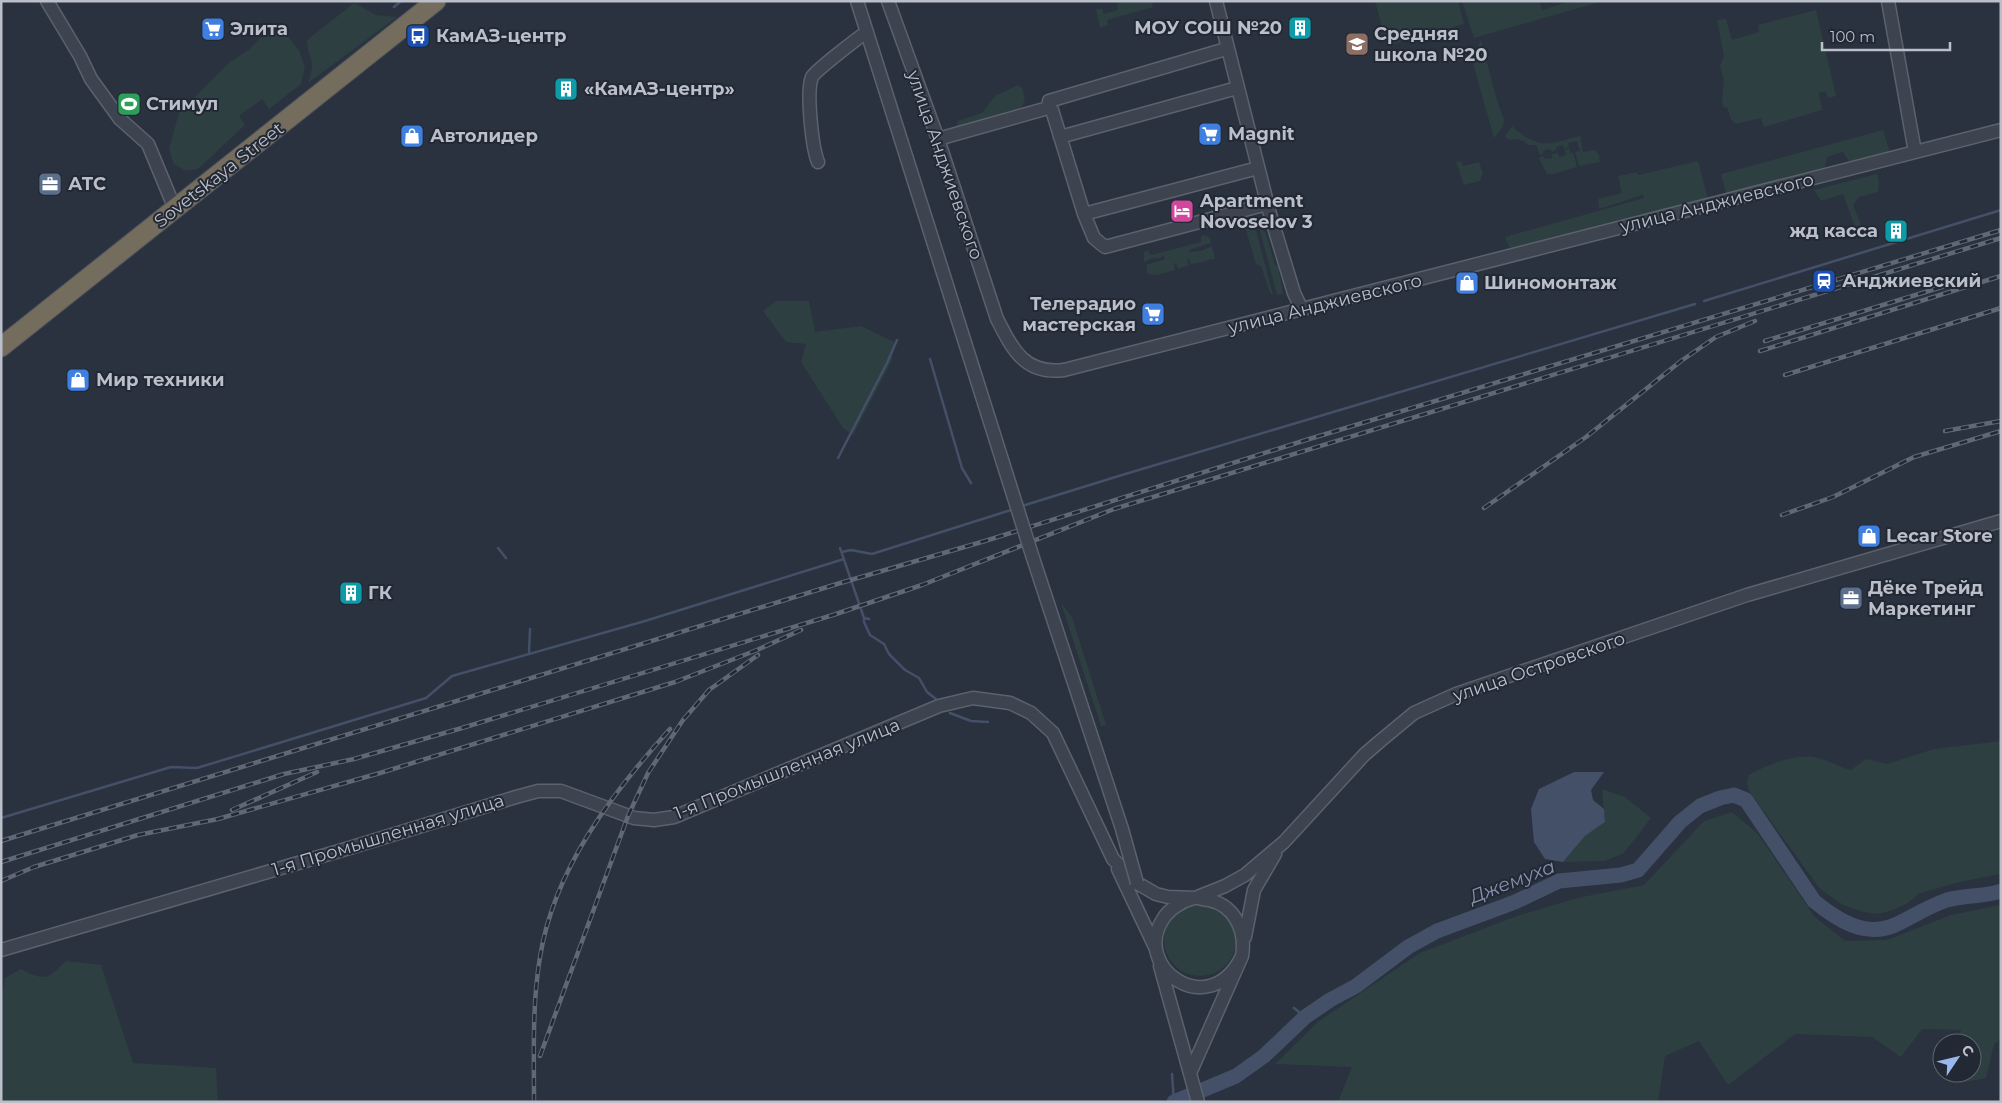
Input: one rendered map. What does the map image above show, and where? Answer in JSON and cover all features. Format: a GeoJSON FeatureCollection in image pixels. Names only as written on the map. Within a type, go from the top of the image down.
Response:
{"type":"FeatureCollection","features":[{"type":"Feature","properties":{"kind":"highway","name":"Sovetskaya Street"},"geometry":{"type":"LineString","coordinates":[[1,347],[436,1]]}},
{"type":"Feature","properties":{"kind":"street"},"geometry":{"type":"LineString","coordinates":[[47,1],[80,56],[91,79],[120,119],[148,144],[175,209]]}},
{"type":"Feature","properties":{"kind":"street"},"geometry":{"type":"LineString","coordinates":[[857,1],[1036,568],[1122,829],[1198,1102]]}},
{"type":"Feature","properties":{"kind":"street","name":"улица Анджиевского"},"geometry":{"type":"LineString","coordinates":[[888,1],[938,139],[998,319],[1008,339],[1022,359],[1038,370],[1050,372],[1302,310],[2001,130]]}},
{"type":"Feature","properties":{"kind":"street"},"geometry":{"type":"LineString","coordinates":[[1216,1],[1226,49],[1267,204],[1294,293],[1302,310]]}},
{"type":"Feature","properties":{"kind":"street"},"geometry":{"type":"LineString","coordinates":[[1888,1],[1914,152]]}},
{"type":"Feature","properties":{"kind":"street"},"geometry":{"type":"LineString","coordinates":[[818,162],[813,148],[810,90],[813,76],[867,32]]}},
{"type":"Feature","properties":{"kind":"street"},"geometry":{"type":"LineString","coordinates":[[1048,108],[1050,101],[1226,49]]}},
{"type":"Feature","properties":{"kind":"street"},"geometry":{"type":"LineString","coordinates":[[1060,137],[1237,88]]}},
{"type":"Feature","properties":{"kind":"street"},"geometry":{"type":"LineString","coordinates":[[938,139],[1048,108]]}},
{"type":"Feature","properties":{"kind":"street"},"geometry":{"type":"LineString","coordinates":[[1048,108],[1052,110],[1084,214],[1094,238],[1105,246],[1267,204]]}},
{"type":"Feature","properties":{"kind":"street"},"geometry":{"type":"LineString","coordinates":[[1084,214],[1258,168]]}},
{"type":"Feature","properties":{"kind":"street","name":"улица Островского"},"geometry":{"type":"LineString","coordinates":[[1137,883],[1156,894],[1168,897],[1195,898],[1226,886],[1246,875],[1284,842],[1364,755],[1379,742],[1414,713],[1456,694],[1747,595],[2001,521]]}},
{"type":"Feature","properties":{"kind":"street","name":"1-я Промышленная улица"},"geometry":{"type":"LineString","coordinates":[[1,950],[538,791],[561,791],[634,818],[654,820],[674,817],[939,706],[973,698],[1010,704],[1031,713],[1053,733],[1113,860],[1137,883]]}},
{"type":"Feature","properties":{"kind":"street"},"geometry":{"type":"LineString","coordinates":[[1191,1074],[1242,952],[1254,890],[1284,842]]}},
{"type":"Feature","properties":{"kind":"street"},"geometry":{"type":"LineString","coordinates":[[1113,860],[1157,953],[1166,971],[1179,982],[1195,987],[1204,987],[1220,982],[1227,977],[1234,971],[1242,952],[1242,931],[1234,916],[1220,904],[1195,898],[1179,904],[1166,915],[1158,930],[1157,953]]}},
{"type":"Feature","properties":{"kind":"shaded area"},"geometry":{"type":"Polygon","coordinates":[[[1120,1],[1152,1],[1153,7],[1107,20],[1108,25],[1100,28],[1096,9],[1102,9],[1104,14],[1118,10],[1117,5],[1120,1]]]}},
{"type":"Feature","properties":{"kind":"shaded area"},"geometry":{"type":"Polygon","coordinates":[[[1375,1],[1458,1],[1464,24],[1387,46],[1375,1]]]}},
{"type":"Feature","properties":{"kind":"shaded area"},"geometry":{"type":"Polygon","coordinates":[[[1462,1],[1539,1],[1542,10],[1564,3],[1564,1],[1603,1],[1474,38],[1462,1]]]}},
{"type":"Feature","properties":{"kind":"shaded area"},"geometry":{"type":"Polygon","coordinates":[[[354,3],[376,15],[397,17],[308,83],[312,64],[307,40],[354,3]]]}},
{"type":"Feature","properties":{"kind":"shaded area"},"geometry":{"type":"Polygon","coordinates":[[[1816,10],[1836,96],[1828,98],[1826,91],[1819,93],[1822,110],[1764,127],[1761,118],[1735,124],[1727,107],[1724,108],[1722,100],[1724,80],[1720,66],[1724,56],[1717,20],[1726,19],[1732,40],[1759,32],[1758,25],[1816,10]]]}},
{"type":"Feature","properties":{"kind":"shaded area"},"geometry":{"type":"Polygon","coordinates":[[[281,28],[299,50],[305,67],[301,84],[269,109],[262,99],[239,116],[245,125],[198,169],[186,171],[174,164],[169,149],[179,113],[230,62],[250,49],[265,33],[281,28]]]}},
{"type":"Feature","properties":{"kind":"shaded area"},"geometry":{"type":"Polygon","coordinates":[[[1481,40],[1497,101],[1504,119],[1503,126],[1494,138],[1470,53],[1477,49],[1481,40]]]}},
{"type":"Feature","properties":{"kind":"shaded area"},"geometry":{"type":"Polygon","coordinates":[[[1018,85],[1022,88],[1025,99],[1020,112],[955,130],[958,121],[982,113],[995,96],[1018,85]]]}},
{"type":"Feature","properties":{"kind":"shaded area"},"geometry":{"type":"Polygon","coordinates":[[[1512,126],[1521,134],[1537,142],[1552,143],[1580,136],[1583,152],[1595,150],[1599,155],[1600,162],[1579,166],[1575,152],[1580,151],[1577,141],[1568,143],[1569,147],[1564,149],[1563,145],[1556,147],[1556,150],[1552,152],[1550,149],[1543,151],[1543,154],[1540,155],[1536,145],[1529,145],[1520,140],[1510,140],[1505,137],[1512,126]]]}},
{"type":"Feature","properties":{"kind":"shaded area"},"geometry":{"type":"Polygon","coordinates":[[[1883,130],[1890,152],[1850,163],[1843,152],[1827,157],[1825,168],[1805,175],[1726,193],[1721,174],[1883,130]]]}},
{"type":"Feature","properties":{"kind":"shaded area"},"geometry":{"type":"Polygon","coordinates":[[[1569,149],[1570,153],[1573,153],[1577,167],[1554,174],[1547,174],[1539,158],[1543,156],[1545,159],[1552,158],[1552,154],[1558,153],[1559,157],[1566,155],[1565,150],[1569,149]]]}},
{"type":"Feature","properties":{"kind":"shaded area"},"geometry":{"type":"Polygon","coordinates":[[[1461,161],[1463,166],[1479,162],[1483,173],[1480,181],[1464,185],[1456,162],[1461,161]]]}},
{"type":"Feature","properties":{"kind":"shaded area"},"geometry":{"type":"Polygon","coordinates":[[[1698,161],[1708,199],[1511,251],[1505,237],[1644,198],[1643,195],[1599,209],[1598,199],[1622,193],[1618,176],[1637,172],[1638,175],[1698,161]]]}},
{"type":"Feature","properties":{"kind":"shaded area"},"geometry":{"type":"Polygon","coordinates":[[[1877,174],[1879,182],[1878,192],[1859,197],[1853,205],[1862,227],[1856,230],[1843,194],[1821,201],[1814,190],[1877,174]]]}},
{"type":"Feature","properties":{"kind":"shaded area"},"geometry":{"type":"Polygon","coordinates":[[[1254,223],[1273,295],[1270,293],[1261,266],[1256,264],[1246,230],[1242,231],[1241,227],[1254,223]]]}},
{"type":"Feature","properties":{"kind":"shaded area"},"geometry":{"type":"Polygon","coordinates":[[[1258,223],[1266,234],[1275,265],[1278,266],[1283,293],[1277,295],[1258,223]]]}},
{"type":"Feature","properties":{"kind":"shaded area"},"geometry":{"type":"Polygon","coordinates":[[[1205,235],[1210,238],[1211,244],[1189,250],[1190,252],[1201,251],[1212,246],[1215,259],[1191,264],[1189,259],[1187,260],[1189,265],[1178,269],[1176,263],[1174,264],[1175,270],[1157,275],[1148,274],[1146,265],[1165,259],[1164,256],[1156,259],[1155,257],[1144,262],[1144,252],[1147,250],[1151,255],[1201,242],[1201,236],[1205,235]]]}},
{"type":"Feature","properties":{"kind":"shaded area"},"geometry":{"type":"Polygon","coordinates":[[[776,301],[809,301],[815,332],[861,326],[894,342],[892,360],[853,435],[843,428],[801,362],[806,344],[786,342],[763,311],[776,301]]]}},
{"type":"Feature","properties":{"kind":"shaded area"},"geometry":{"type":"Polygon","coordinates":[[[1061,603],[1072,617],[1106,725],[1101,726],[1061,603]]]}},
{"type":"Feature","properties":{"kind":"shaded area"},"geometry":{"type":"Polygon","coordinates":[[[2001,741],[2001,874],[1960,882],[1920,893],[1906,904],[1878,914],[1864,912],[1843,905],[1820,889],[1749,791],[1747,782],[1749,775],[1756,771],[1780,761],[1798,757],[1819,758],[1851,770],[1866,759],[1887,764],[1934,749],[2001,741]]]}},
{"type":"Feature","properties":{"kind":"shaded area"},"geometry":{"type":"Polygon","coordinates":[[[1602,789],[1625,797],[1651,818],[1624,853],[1605,861],[1563,862],[1585,836],[1605,822],[1602,789]]]}},
{"type":"Feature","properties":{"kind":"shaded area"},"geometry":{"type":"Polygon","coordinates":[[[1732,812],[1758,834],[1814,916],[1845,941],[1887,940],[1951,915],[2001,905],[2001,1039],[1994,1044],[1986,1078],[1982,1079],[1982,1033],[1960,1033],[1961,1030],[1922,1029],[1901,1057],[1872,1037],[1795,1034],[1728,1085],[1699,1041],[1665,1056],[1658,1102],[1338,1102],[1352,1067],[1275,1064],[1319,1021],[1420,953],[1517,916],[1577,898],[1644,885],[1704,821],[1732,812]]]}},
{"type":"Feature","properties":{"kind":"shaded area"},"geometry":{"type":"Polygon","coordinates":[[[1200,904],[1214,907],[1226,914],[1233,926],[1236,940],[1233,954],[1226,966],[1214,973],[1200,976],[1186,973],[1174,966],[1167,954],[1164,940],[1167,926],[1174,914],[1186,907],[1200,904]]]}},
{"type":"Feature","properties":{"kind":"shaded area"},"geometry":{"type":"Polygon","coordinates":[[[66,961],[101,965],[133,1063],[216,1068],[218,1102],[1,1102],[1,1003],[5,978],[21,969],[36,976],[46,977],[55,972],[66,961]]]}},
{"type":"Feature","properties":{"kind":"water"},"geometry":{"type":"Polygon","coordinates":[[[1574,772],[1604,772],[1591,790],[1593,800],[1604,809],[1605,822],[1585,836],[1563,862],[1545,859],[1534,842],[1531,809],[1539,789],[1574,772]]]}},
{"type":"Feature","properties":{"kind":"waterway"},"geometry":{"type":"LineString","coordinates":[[394,7],[401,1]]}},
{"type":"Feature","properties":{"kind":"waterway"},"geometry":{"type":"LineString","coordinates":[[1704,301],[2001,210]]}},
{"type":"Feature","properties":{"kind":"waterway"},"geometry":{"type":"LineString","coordinates":[[1022,506],[1695,304]]}},
{"type":"Feature","properties":{"kind":"waterway"},"geometry":{"type":"LineString","coordinates":[[838,458],[897,340]]}},
{"type":"Feature","properties":{"kind":"waterway"},"geometry":{"type":"LineString","coordinates":[[930,359],[962,468],[971,483]]}},
{"type":"Feature","properties":{"kind":"waterway"},"geometry":{"type":"LineString","coordinates":[[842,552],[851,550],[872,554],[1014,509]]}},
{"type":"Feature","properties":{"kind":"waterway"},"geometry":{"type":"LineString","coordinates":[[498,548],[506,558]]}},
{"type":"Feature","properties":{"kind":"waterway"},"geometry":{"type":"LineString","coordinates":[[840,548],[864,618],[869,619]]}},
{"type":"Feature","properties":{"kind":"waterway"},"geometry":{"type":"LineString","coordinates":[[1,818],[171,767],[197,768],[426,698],[452,676],[645,621],[844,559]]}},
{"type":"Feature","properties":{"kind":"waterway"},"geometry":{"type":"LineString","coordinates":[[864,618],[870,635],[884,644],[889,654],[905,670],[919,678],[927,692],[936,699]]}},
{"type":"Feature","properties":{"kind":"waterway"},"geometry":{"type":"LineString","coordinates":[[529,652],[530,629]]}},
{"type":"Feature","properties":{"kind":"waterway"},"geometry":{"type":"LineString","coordinates":[[950,713],[971,721],[988,722]]}},
{"type":"Feature","properties":{"kind":"waterway","name":"Джемуха"},"geometry":{"type":"LineString","coordinates":[[1174,1102],[1236,1076],[1264,1056],[1305,1017],[1330,1000],[1356,986],[1408,947],[1437,931],[1515,902],[1559,881],[1621,875],[1638,870],[1680,822],[1700,806],[1720,798],[1734,795],[1746,800],[1814,901],[1832,915],[1852,925],[1862,928],[1884,928],[1895,925],[1947,900],[2001,891]]}},
{"type":"Feature","properties":{"kind":"waterway"},"geometry":{"type":"LineString","coordinates":[[1294,1008],[1305,1017]]}},
{"type":"Feature","properties":{"kind":"waterway"},"geometry":{"type":"LineString","coordinates":[[1172,1074],[1174,1102]]}},
{"type":"Feature","properties":{"kind":"railway"},"geometry":{"type":"LineString","coordinates":[[1,841],[837,584],[985,541],[1306,440],[2001,230]]}},
{"type":"Feature","properties":{"kind":"railway"},"geometry":{"type":"LineString","coordinates":[[1,862],[284,774],[354,759],[462,728],[833,615],[922,585],[1114,509],[2001,238]]}},
{"type":"Feature","properties":{"kind":"railway"},"geometry":{"type":"LineString","coordinates":[[1760,351],[2001,276]]}},
{"type":"Feature","properties":{"kind":"railway"},"geometry":{"type":"LineString","coordinates":[[1765,341],[1958,282]]}},
{"type":"Feature","properties":{"kind":"railway"},"geometry":{"type":"LineString","coordinates":[[1785,375],[2001,308]]}},
{"type":"Feature","properties":{"kind":"railway"},"geometry":{"type":"LineString","coordinates":[[1484,508],[1586,437],[1681,361],[1716,337],[1755,321]]}},
{"type":"Feature","properties":{"kind":"railway"},"geometry":{"type":"LineString","coordinates":[[1945,431],[2001,421]]}},
{"type":"Feature","properties":{"kind":"railway"},"geometry":{"type":"LineString","coordinates":[[1782,515],[1833,497],[1914,457],[2001,431]]}},
{"type":"Feature","properties":{"kind":"railway"},"geometry":{"type":"LineString","coordinates":[[1,881],[34,867],[138,835],[218,819],[380,773],[675,682],[757,650],[801,630]]}},
{"type":"Feature","properties":{"kind":"railway"},"geometry":{"type":"LineString","coordinates":[[540,1056],[628,816],[648,773],[683,720],[709,690],[758,655]]}},
{"type":"Feature","properties":{"kind":"railway"},"geometry":{"type":"LineString","coordinates":[[534,1102],[534,1030],[537,975],[547,925],[558,893],[588,834],[607,806],[627,779],[670,729]]}},
{"type":"Feature","properties":{"kind":"railway"},"geometry":{"type":"LineString","coordinates":[[232,810],[317,772]]}},
{"type":"Feature","properties":{"kind":"place","name":"МОУ СОШ №20"},"geometry":{"type":"Point","coordinates":[1300,28]}},
{"type":"Feature","properties":{"kind":"place","name":"Элита"},"geometry":{"type":"Point","coordinates":[213,29]}},
{"type":"Feature","properties":{"kind":"place","name":"КамАЗ-центр"},"geometry":{"type":"Point","coordinates":[418,36]}},
{"type":"Feature","properties":{"kind":"place","name":"Средняя школа №20"},"geometry":{"type":"Point","coordinates":[1357,44]}},
{"type":"Feature","properties":{"kind":"place","name":"«КамАЗ-центр»"},"geometry":{"type":"Point","coordinates":[566,89]}},
{"type":"Feature","properties":{"kind":"place","name":"Стимул"},"geometry":{"type":"Point","coordinates":[129,104]}},
{"type":"Feature","properties":{"kind":"place","name":"Magnit"},"geometry":{"type":"Point","coordinates":[1210,134]}},
{"type":"Feature","properties":{"kind":"place","name":"Автолидер"},"geometry":{"type":"Point","coordinates":[412,136]}},
{"type":"Feature","properties":{"kind":"place","name":"АТС"},"geometry":{"type":"Point","coordinates":[50,184]}},
{"type":"Feature","properties":{"kind":"place","name":"Apartment Novoselov 3"},"geometry":{"type":"Point","coordinates":[1182,211]}},
{"type":"Feature","properties":{"kind":"place","name":"жд касса"},"geometry":{"type":"Point","coordinates":[1896,231]}},
{"type":"Feature","properties":{"kind":"place","name":"Анджиевский"},"geometry":{"type":"Point","coordinates":[1824,281]}},
{"type":"Feature","properties":{"kind":"place","name":"Шиномонтаж"},"geometry":{"type":"Point","coordinates":[1467,283]}},
{"type":"Feature","properties":{"kind":"place","name":"Телерадио мастерская"},"geometry":{"type":"Point","coordinates":[1153,314]}},
{"type":"Feature","properties":{"kind":"place","name":"Мир техники"},"geometry":{"type":"Point","coordinates":[78,380]}},
{"type":"Feature","properties":{"kind":"place","name":"Lecar Store"},"geometry":{"type":"Point","coordinates":[1869,536]}},
{"type":"Feature","properties":{"kind":"place","name":"ГК"},"geometry":{"type":"Point","coordinates":[351,593]}},
{"type":"Feature","properties":{"kind":"place","name":"Дёке Трейд Маркетинг"},"geometry":{"type":"Point","coordinates":[1851,598]}}]}
